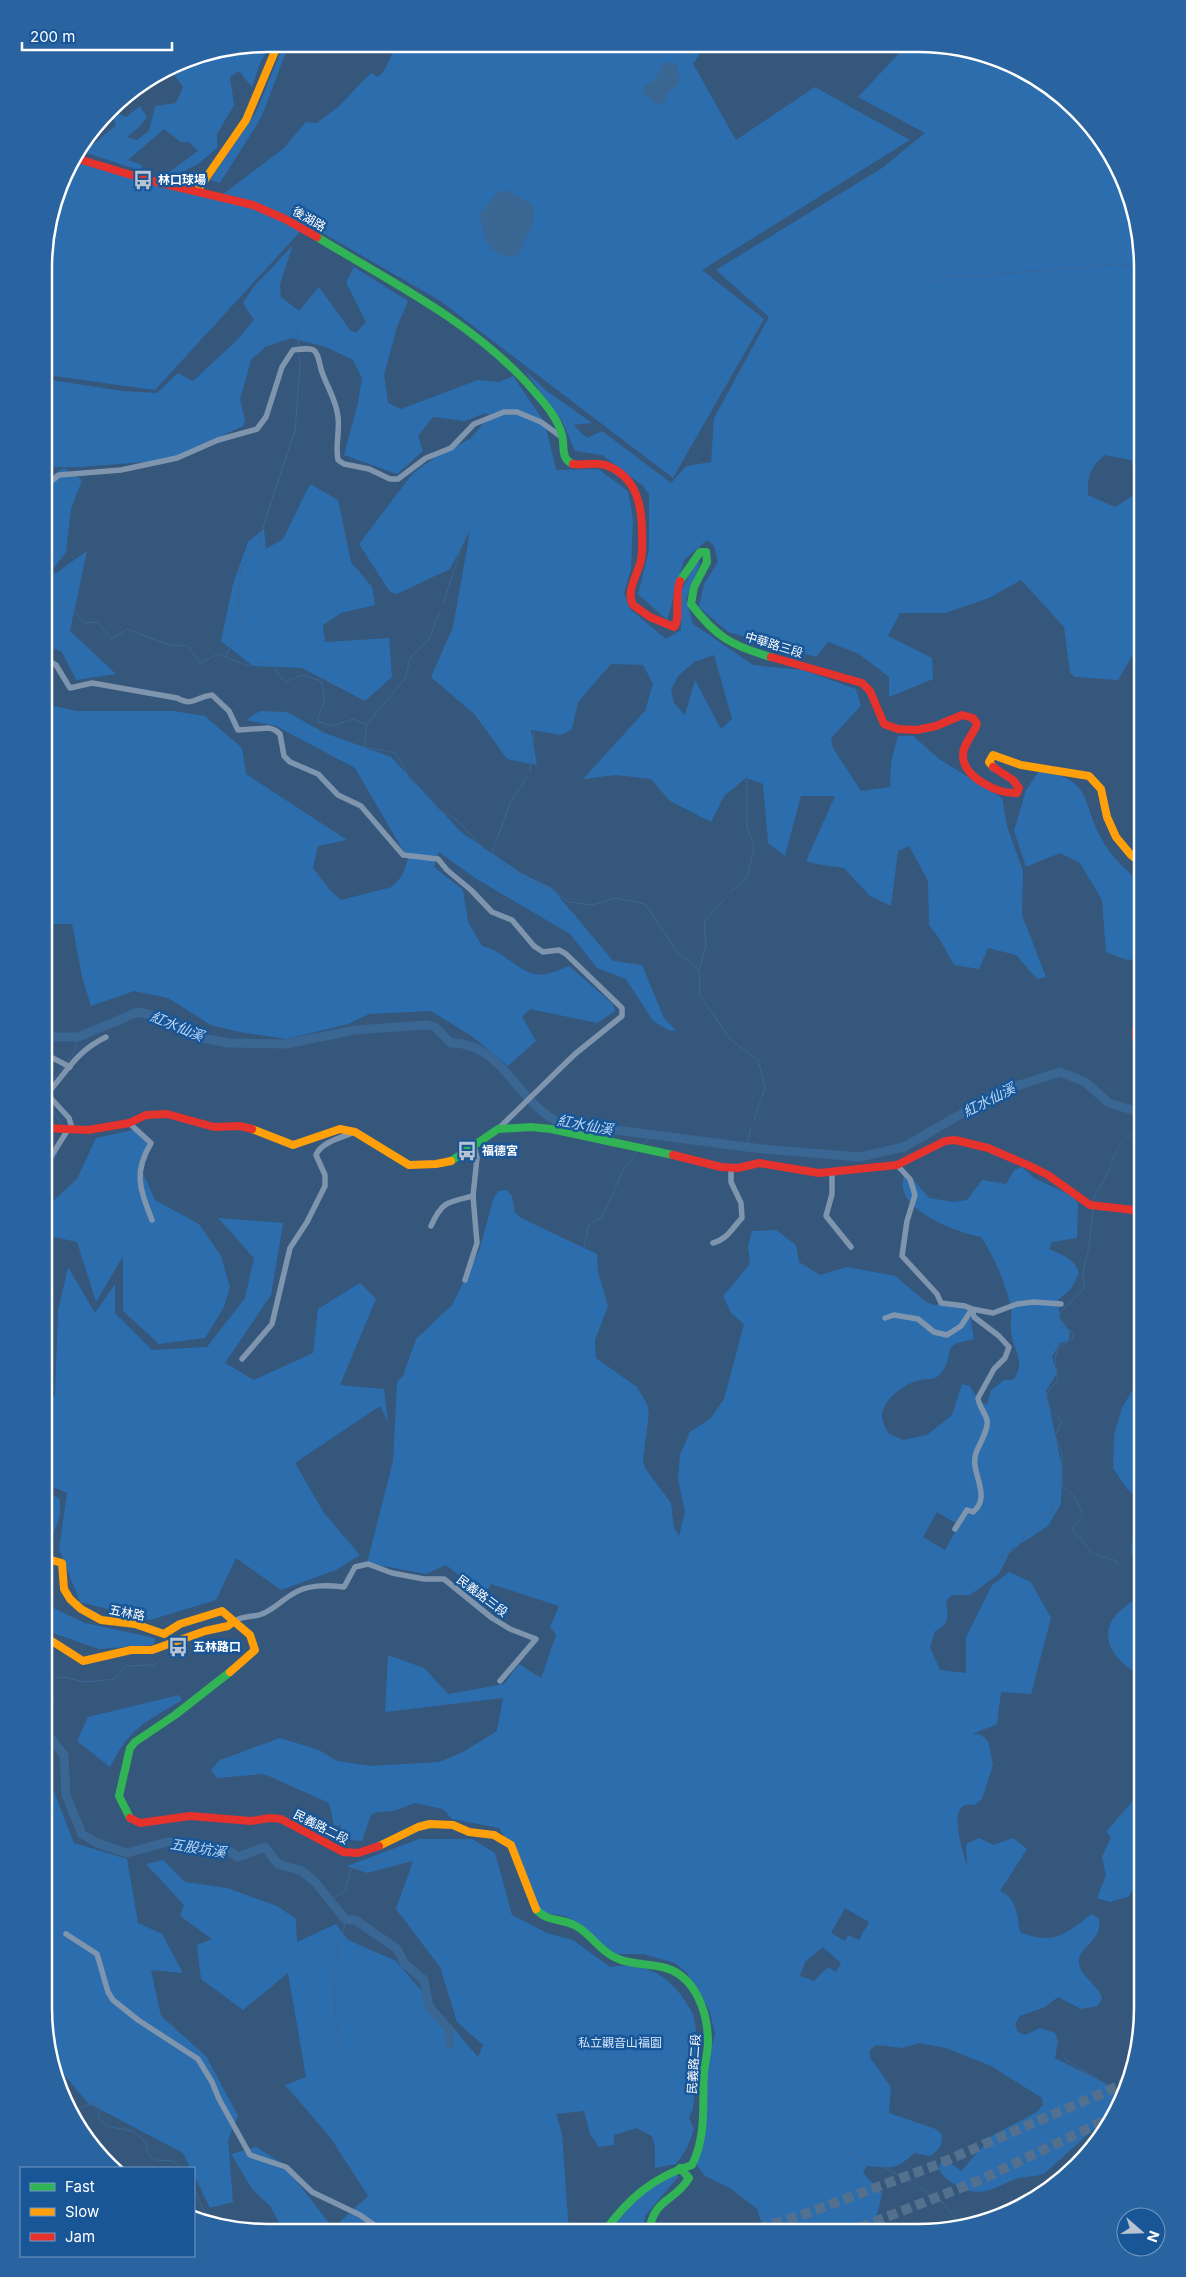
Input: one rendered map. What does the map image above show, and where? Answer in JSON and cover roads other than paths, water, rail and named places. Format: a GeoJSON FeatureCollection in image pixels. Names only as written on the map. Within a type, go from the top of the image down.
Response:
{"type":"FeatureCollection","features":[{"type":"Feature","properties":{"kind":"street"},"geometry":{"type":"LineString","coordinates":[[196,191],[246,120],[275,52]]}},
{"type":"Feature","properties":{"kind":"street","name":"後湖路"},"geometry":{"type":"LineString","coordinates":[[82,160],[134,176],[250,204],[296,224],[414,294],[503,360]]}},
{"type":"Feature","properties":{"kind":"street"},"geometry":{"type":"LineString","coordinates":[[52,481],[60,475],[120,470],[178,458],[218,440],[256,429],[266,418],[282,367],[293,350],[306,348],[313,350],[321,359],[321,369],[336,404],[339,419],[337,454],[338,460],[344,464],[369,470],[390,479],[398,479],[426,458],[451,448],[474,424],[504,412],[517,412],[541,422],[563,438]]}},
{"type":"Feature","properties":{"kind":"street","name":"中華路三段"},"geometry":{"type":"LineString","coordinates":[[503,360],[534,392],[557,424],[563,438],[563,452],[567,461],[572,464],[602,464],[613,469],[628,480],[640,500],[642,557],[630,594],[631,602],[636,607],[665,625],[674,627],[679,617],[676,593],[684,573],[700,552],[706,552],[708,558],[704,572],[694,585],[691,604],[700,616],[726,642],[752,652],[862,683],[870,690],[884,724],[889,727],[927,728],[947,724],[962,715],[973,718],[977,724],[975,732],[964,750],[963,759],[974,775],[995,789],[1013,794],[1017,793],[1019,788],[1015,780],[991,766],[988,762],[993,755],[1022,765],[1089,776],[1098,782],[1102,789],[1107,817],[1112,828],[1124,848],[1134,857]]}},
{"type":"Feature","properties":{"kind":"street"},"geometry":{"type":"LineString","coordinates":[[52,663],[56,665],[70,688],[101,684],[177,698],[193,703],[202,696],[212,695],[229,711],[238,730],[263,728],[275,730],[280,734],[284,756],[290,762],[318,774],[338,795],[361,806],[403,855],[438,859],[447,870],[492,912],[512,920],[534,946],[544,952],[559,950],[566,954],[622,1008],[622,1016],[575,1054],[498,1129],[454,1160],[436,1164],[409,1165],[355,1132],[340,1129],[293,1144],[247,1127],[214,1127],[167,1114],[146,1114],[129,1123],[88,1130],[52,1128]]}},
{"type":"Feature","properties":{"kind":"street"},"geometry":{"type":"LineString","coordinates":[[52,1088],[76,1057],[89,1046],[106,1037]]}},
{"type":"Feature","properties":{"kind":"street"},"geometry":{"type":"LineString","coordinates":[[52,1057],[70,1067]]}},
{"type":"Feature","properties":{"kind":"street"},"geometry":{"type":"LineString","coordinates":[[52,1099],[69,1118],[67,1129],[52,1154]]}},
{"type":"Feature","properties":{"kind":"street"},"geometry":{"type":"LineString","coordinates":[[129,1123],[150,1143],[142,1157],[139,1170],[141,1190],[152,1220]]}},
{"type":"Feature","properties":{"kind":"street"},"geometry":{"type":"LineString","coordinates":[[498,1129],[531,1127],[551,1129],[731,1168],[759,1163],[807,1171],[832,1172],[897,1165],[945,1141],[955,1140],[988,1148],[1030,1166],[1048,1175],[1093,1206],[1134,1210]]}},
{"type":"Feature","properties":{"kind":"street"},"geometry":{"type":"LineString","coordinates":[[242,1359],[272,1324],[290,1248],[307,1222],[325,1186],[326,1175],[316,1155],[325,1144],[355,1132]]}},
{"type":"Feature","properties":{"kind":"street"},"geometry":{"type":"LineString","coordinates":[[465,1280],[477,1244],[473,1196],[477,1158],[474,1146]]}},
{"type":"Feature","properties":{"kind":"street"},"geometry":{"type":"LineString","coordinates":[[897,1165],[910,1179],[915,1194],[907,1221],[902,1256],[937,1294],[941,1303],[965,1306],[993,1313],[1017,1304],[1034,1302],[1061,1304]]}},
{"type":"Feature","properties":{"kind":"street"},"geometry":{"type":"LineString","coordinates":[[713,1243],[724,1240],[729,1236],[736,1223],[742,1218],[741,1203],[731,1182],[731,1168]]}},
{"type":"Feature","properties":{"kind":"street"},"geometry":{"type":"LineString","coordinates":[[832,1172],[832,1194],[826,1216],[851,1247]]}},
{"type":"Feature","properties":{"kind":"street"},"geometry":{"type":"LineString","coordinates":[[431,1226],[438,1209],[451,1202],[473,1196]]}},
{"type":"Feature","properties":{"kind":"street"},"geometry":{"type":"LineString","coordinates":[[885,1318],[894,1315],[918,1319],[934,1332],[947,1335],[961,1326],[972,1309]]}},
{"type":"Feature","properties":{"kind":"street"},"geometry":{"type":"LineString","coordinates":[[955,1529],[966,1510],[973,1512],[980,1503],[981,1494],[974,1463],[975,1455],[987,1426],[987,1420],[978,1398],[994,1368],[1005,1358],[1008,1347],[999,1336],[974,1317],[972,1309]]}},
{"type":"Feature","properties":{"kind":"street","name":"五林路"},"geometry":{"type":"LineString","coordinates":[[52,1560],[62,1563],[65,1569],[63,1587],[66,1595],[75,1605],[96,1618],[112,1623],[138,1624],[164,1634],[180,1624],[222,1610],[233,1622]]}},
{"type":"Feature","properties":{"kind":"street","name":"民義路三段"},"geometry":{"type":"LineString","coordinates":[[233,1622],[240,1617],[260,1614],[272,1609],[292,1594],[306,1589],[322,1584],[344,1587],[355,1567],[368,1564],[392,1573],[424,1579],[444,1579],[492,1618],[510,1629],[536,1638],[500,1681]]}},
{"type":"Feature","properties":{"kind":"street"},"geometry":{"type":"LineString","coordinates":[[52,1641],[83,1661],[131,1650],[152,1650],[204,1631],[228,1626],[233,1622]]}},
{"type":"Feature","properties":{"kind":"street","name":"民義路二段"},"geometry":{"type":"LineString","coordinates":[[233,1622],[247,1630],[254,1641],[255,1650],[249,1657],[175,1715],[135,1742],[130,1748],[119,1796],[124,1809],[131,1819],[140,1823],[190,1816],[251,1822],[270,1818],[299,1827],[343,1852],[358,1853],[375,1848],[418,1827],[430,1824],[453,1825],[469,1832],[494,1835],[511,1845],[540,1916],[548,1920],[573,1924],[582,1930],[605,1953],[621,1960],[676,1972],[696,1995],[704,2011],[708,2030],[704,2069],[702,2130],[698,2156],[692,2165],[680,2168],[651,2181],[632,2196],[610,2224]]}},
{"type":"Feature","properties":{"kind":"street"},"geometry":{"type":"LineString","coordinates":[[66,1934],[97,1954],[108,1992],[113,2000],[138,2020],[191,2052],[198,2059],[250,2155],[286,2167],[312,2192],[360,2215],[373,2224]]}},
{"type":"Feature","properties":{"kind":"street"},"geometry":{"type":"LineString","coordinates":[[650,2224],[651,2218],[662,2200],[687,2183],[689,2178],[680,2168]]}},
{"type":"Feature","properties":{"kind":"waterway"},"geometry":{"type":"LineString","coordinates":[[929,283],[951,275],[975,276],[1118,264],[1134,267]]}},
{"type":"Feature","properties":{"kind":"waterway"},"geometry":{"type":"LineString","coordinates":[[297,327],[299,346]]}},
{"type":"Feature","properties":{"kind":"waterway"},"geometry":{"type":"LineString","coordinates":[[226,656],[242,619],[238,604],[241,569],[258,547],[295,430],[300,366],[299,353]]}},
{"type":"Feature","properties":{"kind":"waterway"},"geometry":{"type":"LineString","coordinates":[[443,604],[469,525],[487,499]]}},
{"type":"Feature","properties":{"kind":"waterway"},"geometry":{"type":"LineString","coordinates":[[52,610],[65,603],[85,623],[97,622],[112,639],[127,629],[169,645],[188,646],[200,663],[218,654],[248,666],[268,661],[285,682],[302,675],[321,681],[325,699],[317,721],[332,726],[353,719],[367,725],[364,747],[396,753],[420,798],[458,821],[490,856],[521,877],[550,888],[569,902],[592,905],[616,898],[645,904],[677,952],[699,970],[700,996],[731,1040],[758,1060],[765,1087],[754,1120]]}},
{"type":"Feature","properties":{"kind":"waterway"},"geometry":{"type":"LineString","coordinates":[[367,724],[405,679],[410,658],[429,639],[440,611]]}},
{"type":"Feature","properties":{"kind":"waterway"},"geometry":{"type":"LineString","coordinates":[[530,772],[534,732]]}},
{"type":"Feature","properties":{"kind":"waterway"},"geometry":{"type":"LineString","coordinates":[[730,893],[748,875],[754,847],[747,827],[747,773]]}},
{"type":"Feature","properties":{"kind":"waterway"},"geometry":{"type":"LineString","coordinates":[[491,855],[511,801],[527,777]]}},
{"type":"Feature","properties":{"kind":"waterway"},"geometry":{"type":"LineString","coordinates":[[699,970],[706,945],[704,922],[724,899]]}},
{"type":"Feature","properties":{"kind":"waterway","name":"紅水仙溪"},"geometry":{"type":"LineString","coordinates":[[52,1037],[78,1037],[138,1012],[156,1016],[196,1037],[229,1043],[286,1044],[355,1030],[427,1025],[435,1027],[451,1043],[469,1046],[485,1053],[498,1064],[534,1104],[547,1115],[562,1123],[762,1149],[860,1157],[904,1147],[1001,1091],[1060,1072],[1085,1082],[1109,1103],[1134,1111]]}},
{"type":"Feature","properties":{"kind":"waterway"},"geometry":{"type":"LineString","coordinates":[[66,1063],[73,1054],[78,1037]]}},
{"type":"Feature","properties":{"kind":"waterway"},"geometry":{"type":"LineString","coordinates":[[52,1080],[64,1066]]}},
{"type":"Feature","properties":{"kind":"waterway"},"geometry":{"type":"LineString","coordinates":[[52,1109],[63,1125]]}},
{"type":"Feature","properties":{"kind":"waterway"},"geometry":{"type":"LineString","coordinates":[[746,1148],[751,1128]]}},
{"type":"Feature","properties":{"kind":"waterway"},"geometry":{"type":"LineString","coordinates":[[1094,1201],[1094,1197],[1115,1155],[1124,1141],[1134,1134]]}},
{"type":"Feature","properties":{"kind":"waterway"},"geometry":{"type":"LineString","coordinates":[[643,1146],[650,1136]]}},
{"type":"Feature","properties":{"kind":"waterway"},"geometry":{"type":"LineString","coordinates":[[52,1165],[57,1153]]}},
{"type":"Feature","properties":{"kind":"waterway"},"geometry":{"type":"LineString","coordinates":[[584,1247],[589,1225],[602,1217],[624,1168],[637,1153]]}},
{"type":"Feature","properties":{"kind":"waterway"},"geometry":{"type":"LineString","coordinates":[[990,1563],[1016,1548],[1036,1516],[1054,1511],[1048,1494],[1062,1485],[1062,1453],[1055,1436],[1062,1421],[1044,1403],[1049,1390],[1058,1381],[1055,1359],[1058,1347],[1072,1339],[1074,1333],[1061,1325],[1058,1315],[1084,1288],[1083,1272],[1089,1246],[1093,1208]]}},
{"type":"Feature","properties":{"kind":"waterway"},"geometry":{"type":"LineString","coordinates":[[1062,1485],[1075,1497],[1083,1515],[1073,1527],[1074,1534],[1081,1538],[1091,1553],[1117,1561],[1118,1564]]}},
{"type":"Feature","properties":{"kind":"waterway"},"geometry":{"type":"LineString","coordinates":[[52,1678],[62,1677],[85,1682],[115,1679],[125,1666],[153,1665],[162,1659]]}},
{"type":"Feature","properties":{"kind":"waterway","name":"五股坑溪"},"geometry":{"type":"LineString","coordinates":[[52,1740],[64,1755],[66,1795],[82,1834],[97,1843],[127,1853],[167,1842],[229,1851],[238,1857],[265,1847],[278,1864],[302,1871],[316,1883],[345,1919],[357,1921],[397,1949],[405,1964],[424,1980],[429,2007],[449,2029],[450,2044]]}},
{"type":"Feature","properties":{"kind":"waterway"},"geometry":{"type":"LineString","coordinates":[[332,1900],[345,1890],[351,1869],[368,1866],[389,1856]]}},
{"type":"Feature","properties":{"kind":"waterway"},"geometry":{"type":"LineString","coordinates":[[338,2049],[339,2037],[336,2024],[334,1972],[337,1960],[337,1942],[344,1929],[345,1919]]}},
{"type":"Feature","properties":{"kind":"waterway"},"geometry":{"type":"LineString","coordinates":[[1064,2058],[1117,2091]]}},
{"type":"Feature","properties":{"kind":"waterway"},"geometry":{"type":"LineString","coordinates":[[77,2108],[94,2103],[101,2106],[98,2117],[106,2126],[133,2131],[146,2142],[147,2152],[154,2160],[174,2161],[179,2167]]}},
{"type":"Feature","properties":{"kind":"waterway"},"geometry":{"type":"LineString","coordinates":[[839,2149],[888,2169],[911,2182]]}},
{"type":"Feature","properties":{"kind":"waterway"},"geometry":{"type":"LineString","coordinates":[[918,2186],[944,2204],[957,2221]]}},
{"type":"Feature","properties":{"kind":"waterway"},"geometry":{"type":"LineString","coordinates":[[195,2190],[208,2216]]}},
{"type":"Feature","properties":{"kind":"tunnel"},"geometry":{"type":"LineString","coordinates":[[773,2224],[934,2166],[1119,2086]]}},
{"type":"Feature","properties":{"kind":"tunnel"},"geometry":{"type":"LineString","coordinates":[[869,2224],[978,2181],[1101,2122]]}},
{"type":"Feature","properties":{"kind":"place","name":"林口球場"},"geometry":{"type":"Point","coordinates":[143,180]}},
{"type":"Feature","properties":{"kind":"place","name":"福德宮"},"geometry":{"type":"Point","coordinates":[467,1151]}},
{"type":"Feature","properties":{"kind":"place","name":"五林路口"},"geometry":{"type":"Point","coordinates":[178,1647]}},
{"type":"Feature","properties":{"kind":"park label","name":"私立觀音山福園"},"geometry":{"type":"Point","coordinates":[620,2043]}}]}
